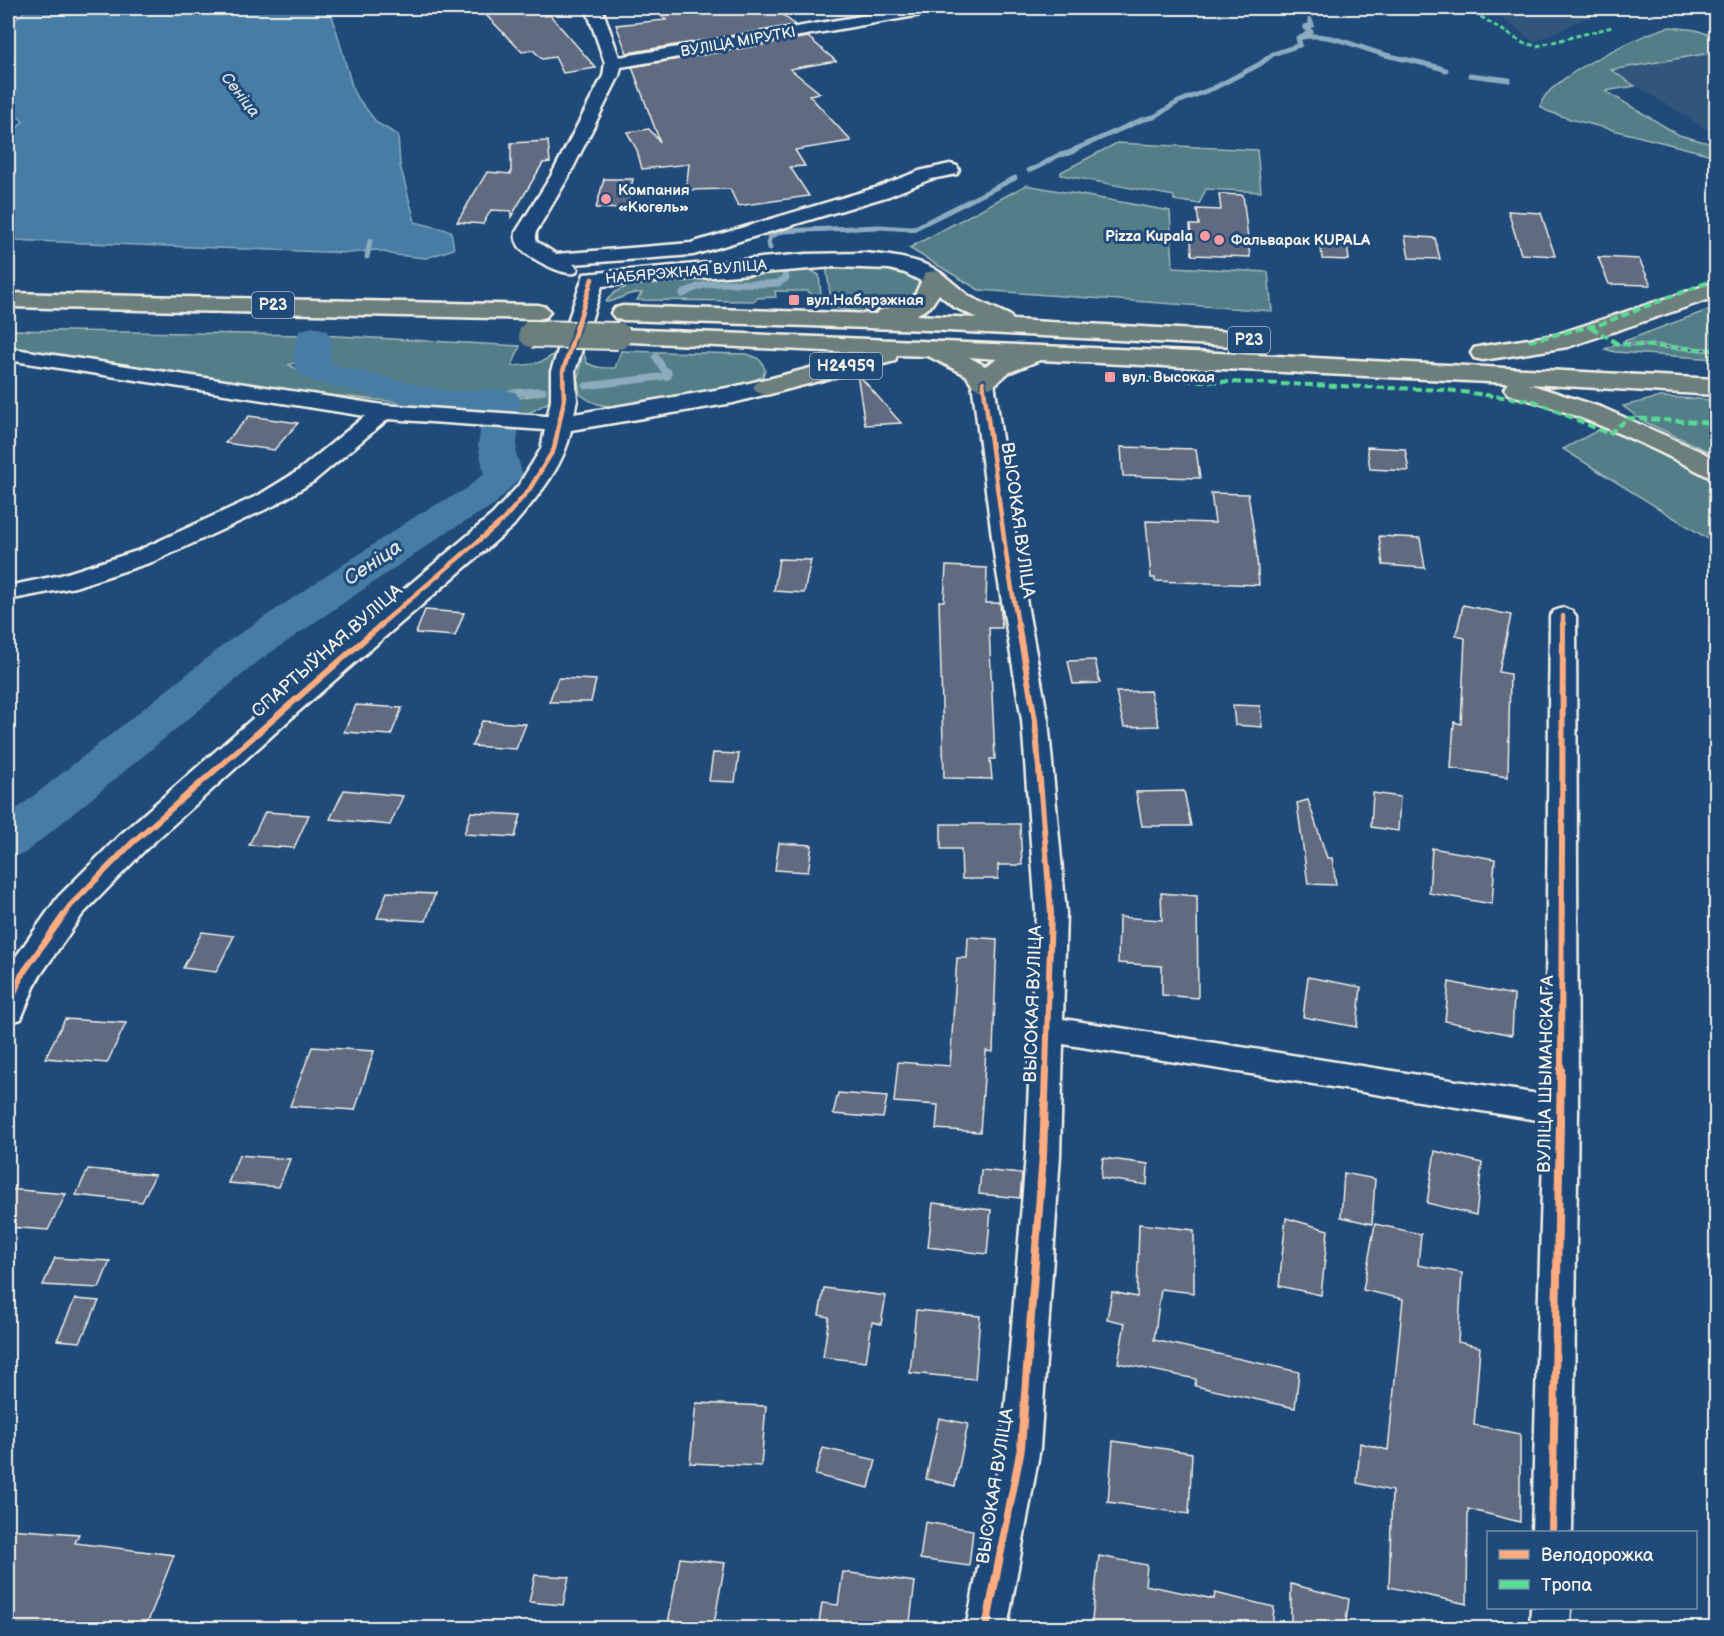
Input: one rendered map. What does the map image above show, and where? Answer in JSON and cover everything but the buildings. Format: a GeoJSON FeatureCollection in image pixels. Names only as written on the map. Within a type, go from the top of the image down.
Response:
{"type":"FeatureCollection","features":[{"type":"Feature","properties":{"kind":"highway"},"geometry":{"type":"LineString","coordinates":[[870,320],[917,308],[928,297],[933,279],[962,302],[1016,326]]}},
{"type":"Feature","properties":{"kind":"highway","name":"Р23"},"geometry":{"type":"LineString","coordinates":[[1483,353],[1559,342],[1716,289]]}},
{"type":"Feature","properties":{"kind":"highway","name":"Р23"},"geometry":{"type":"LineString","coordinates":[[8,300],[535,323]]}},
{"type":"Feature","properties":{"kind":"highway","name":"Р23"},"geometry":{"type":"LineString","coordinates":[[8,320],[621,325],[870,320],[1016,326],[1483,353],[1716,369]]}},
{"type":"Feature","properties":{"kind":"highway","name":"Р23"},"geometry":{"type":"LineString","coordinates":[[621,325],[742,340],[1442,371],[1716,387]]}},
{"type":"Feature","properties":{"kind":"highway"},"geometry":{"type":"LineString","coordinates":[[742,340],[765,350],[775,358],[779,370],[765,387]]}},
{"type":"Feature","properties":{"kind":"highway"},"geometry":{"type":"LineString","coordinates":[[927,347],[975,370],[983,382],[992,371],[1006,362],[1052,353]]}},
{"type":"Feature","properties":{"kind":"highway","name":"Н24959"},"geometry":{"type":"LineString","coordinates":[[765,387],[927,347]]}},
{"type":"Feature","properties":{"kind":"highway","name":"Р23"},"geometry":{"type":"LineString","coordinates":[[1442,371],[1543,395],[1583,409],[1716,470]]}},
{"type":"Feature","properties":{"kind":"street"},"geometry":{"type":"LineString","coordinates":[[594,8],[613,63]]}},
{"type":"Feature","properties":{"kind":"street","name":"ВУЛІЦА МІРУТКІ"},"geometry":{"type":"LineString","coordinates":[[613,63],[933,8]]}},
{"type":"Feature","properties":{"kind":"street","name":"НАБЯРЭЖНАЯ ВУЛІЦА"},"geometry":{"type":"LineString","coordinates":[[613,63],[608,83],[560,176],[526,232],[525,239],[528,245],[552,260],[592,279],[848,260],[900,265],[926,273],[933,279]]}},
{"type":"Feature","properties":{"kind":"street"},"geometry":{"type":"LineString","coordinates":[[552,260],[587,256],[668,254],[693,249],[882,192],[926,175],[950,170]]}},
{"type":"Feature","properties":{"kind":"street","name":"СПАРТЫЎНАЯ ВУЛІЦА"},"geometry":{"type":"LineString","coordinates":[[8,1009],[14,978],[70,906],[132,843],[286,705],[503,520],[529,490],[554,449],[564,400],[563,371],[592,279]]}},
{"type":"Feature","properties":{"kind":"street"},"geometry":{"type":"LineString","coordinates":[[8,354],[383,412],[560,424]]}},
{"type":"Feature","properties":{"kind":"street","name":"ВЫСОКАЯ ВУЛІЦА"},"geometry":{"type":"LineString","coordinates":[[983,382],[1007,560],[1035,720],[1052,913],[1043,1155],[1021,1448],[986,1629]]}},
{"type":"Feature","properties":{"kind":"street","name":"Н24959"},"geometry":{"type":"LineString","coordinates":[[560,424],[722,397],[765,387]]}},
{"type":"Feature","properties":{"kind":"street"},"geometry":{"type":"LineString","coordinates":[[8,592],[66,582],[146,556],[267,500],[306,476],[383,412]]}},
{"type":"Feature","properties":{"kind":"street","name":"ВУЛІЦА ШЫМАНСКАГА"},"geometry":{"type":"LineString","coordinates":[[1552,1531],[1562,1111],[1563,616]]}},
{"type":"Feature","properties":{"kind":"street"},"geometry":{"type":"LineString","coordinates":[[1047,1029],[1562,1111]]}},
{"type":"Feature","properties":{"kind":"street"},"geometry":{"type":"LineString","coordinates":[[1550,1629],[1551,1609]]}},
{"type":"Feature","properties":{"kind":"shaded area"},"geometry":{"type":"Polygon","coordinates":[[[1488,8],[1614,8],[1534,42],[1488,8]]]}},
{"type":"Feature","properties":{"kind":"shaded area"},"geometry":{"type":"Polygon","coordinates":[[[1716,52],[1716,135],[1610,70],[1716,52]]]}},
{"type":"Feature","properties":{"kind":"green space"},"geometry":{"type":"Polygon","coordinates":[[[1671,27],[1696,30],[1716,37],[1716,52],[1611,70],[1635,86],[1605,91],[1679,135],[1716,145],[1716,156],[1570,119],[1541,107],[1544,97],[1574,72],[1640,37],[1671,27]]]}},
{"type":"Feature","properties":{"kind":"green space"},"geometry":{"type":"Polygon","coordinates":[[[1117,143],[1257,150],[1261,192],[1206,189],[1199,204],[1174,200],[1174,196],[1061,175],[1061,172],[1117,143]]]}},
{"type":"Feature","properties":{"kind":"green space"},"geometry":{"type":"Polygon","coordinates":[[[1026,185],[1170,211],[1173,267],[1268,272],[1272,311],[979,290],[909,248],[1026,185]]]}},
{"type":"Feature","properties":{"kind":"green space"},"geometry":{"type":"Polygon","coordinates":[[[826,266],[888,268],[912,275],[922,281],[921,298],[893,311],[857,312],[832,307],[826,266]]]}},
{"type":"Feature","properties":{"kind":"green space"},"geometry":{"type":"Polygon","coordinates":[[[809,269],[819,275],[821,295],[813,296],[808,291],[775,291],[776,297],[757,298],[755,301],[637,300],[642,293],[636,293],[606,302],[622,288],[635,285],[699,277],[809,269]]]}},
{"type":"Feature","properties":{"kind":"green space"},"geometry":{"type":"Polygon","coordinates":[[[1716,307],[1716,349],[1622,342],[1716,307]]]}},
{"type":"Feature","properties":{"kind":"green space"},"geometry":{"type":"Polygon","coordinates":[[[8,330],[305,335],[305,359],[289,365],[317,378],[445,406],[482,405],[483,411],[263,388],[8,348],[8,330]]]}},
{"type":"Feature","properties":{"kind":"green space"},"geometry":{"type":"Polygon","coordinates":[[[319,335],[520,346],[512,366],[544,360],[559,348],[555,399],[527,414],[509,413],[509,403],[513,399],[543,394],[540,388],[479,393],[452,399],[396,385],[319,362],[319,335]]]}},
{"type":"Feature","properties":{"kind":"green space"},"geometry":{"type":"Polygon","coordinates":[[[1616,344],[1716,352],[1716,359],[1615,352],[1605,349],[1616,344]]]}},
{"type":"Feature","properties":{"kind":"green space"},"geometry":{"type":"Polygon","coordinates":[[[583,351],[587,363],[600,367],[615,368],[621,351],[746,354],[758,359],[765,370],[763,376],[745,385],[621,407],[609,406],[594,403],[580,394],[578,379],[583,351]]]}},
{"type":"Feature","properties":{"kind":"green space"},"geometry":{"type":"Polygon","coordinates":[[[1660,397],[1716,400],[1716,455],[1643,421],[1623,406],[1660,397]]]}},
{"type":"Feature","properties":{"kind":"green space"},"geometry":{"type":"Polygon","coordinates":[[[1602,428],[1677,460],[1716,483],[1716,544],[1563,449],[1602,428]]]}},
{"type":"Feature","properties":{"kind":"water"},"geometry":{"type":"Polygon","coordinates":[[[28,8],[330,8],[354,93],[377,123],[398,135],[400,165],[415,222],[451,231],[454,249],[426,258],[395,255],[377,250],[350,253],[8,240],[8,139],[23,121],[8,109],[8,38],[15,20],[28,8]]]}},
{"type":"Feature","properties":{"kind":"waterway"},"geometry":{"type":"LineString","coordinates":[[1305,35],[1311,32],[1305,27],[1312,25],[1310,20]]}},
{"type":"Feature","properties":{"kind":"waterway"},"geometry":{"type":"LineString","coordinates":[[1029,170],[1141,120],[1154,117],[1178,102],[1214,88],[1260,64],[1273,54],[1300,45],[1298,38],[1309,36],[1331,38],[1446,70]]}},
{"type":"Feature","properties":{"kind":"waterway"},"geometry":{"type":"LineString","coordinates":[[1470,75],[1509,80]]}},
{"type":"Feature","properties":{"kind":"waterway"},"geometry":{"type":"LineString","coordinates":[[770,248],[768,243],[770,237],[782,231],[879,227],[913,229],[1015,178]]}},
{"type":"Feature","properties":{"kind":"waterway","name":"Сеніца"},"geometry":{"type":"LineString","coordinates":[[367,257],[370,241]]}},
{"type":"Feature","properties":{"kind":"waterway"},"geometry":{"type":"LineString","coordinates":[[683,294],[694,288],[717,283],[778,283],[786,278],[785,274]]}},
{"type":"Feature","properties":{"kind":"waterway","name":"Сеніца"},"geometry":{"type":"LineString","coordinates":[[8,841],[245,650],[433,523],[480,497],[504,475],[497,454],[502,400],[446,402],[330,375],[313,368],[313,338]]}},
{"type":"Feature","properties":{"kind":"waterway"},"geometry":{"type":"LineString","coordinates":[[586,386],[668,376],[668,372],[664,370],[656,357]]}},
{"type":"Feature","properties":{"kind":"waterway"},"geometry":{"type":"LineString","coordinates":[[502,400],[511,394],[543,391]]}},
{"type":"Feature","properties":{"kind":"marked path"},"geometry":{"type":"LineString","coordinates":[[1467,8],[1523,43],[1537,46],[1612,27]]}},
{"type":"Feature","properties":{"kind":"marked path"},"geometry":{"type":"LineString","coordinates":[[1529,341],[1601,324],[1716,279]]}},
{"type":"Feature","properties":{"kind":"marked path"},"geometry":{"type":"LineString","coordinates":[[1591,327],[1618,344],[1716,350]]}},
{"type":"Feature","properties":{"kind":"marked path"},"geometry":{"type":"LineString","coordinates":[[1149,379],[1446,390],[1534,401],[1609,434],[1628,418],[1716,423]]}},
{"type":"Feature","properties":{"kind":"cycle path"},"geometry":{"type":"LineString","coordinates":[[8,1009],[21,976],[70,906],[132,843],[287,705],[503,520],[529,490],[554,449],[564,400],[563,371],[592,279]]}},
{"type":"Feature","properties":{"kind":"cycle path"},"geometry":{"type":"LineString","coordinates":[[983,382],[1007,560],[1035,720],[1051,913],[1043,1155],[1021,1448],[986,1628]]}},
{"type":"Feature","properties":{"kind":"cycle path"},"geometry":{"type":"LineString","coordinates":[[1552,1531],[1561,1111],[1563,616]]}},
{"type":"Feature","properties":{"kind":"place","name":"Компания «Кюгель»"},"geometry":{"type":"Point","coordinates":[606,199]}},
{"type":"Feature","properties":{"kind":"place","name":"Pizza Kupala"},"geometry":{"type":"Point","coordinates":[1205,236]}},
{"type":"Feature","properties":{"kind":"place","name":"Фальварак KUPALA"},"geometry":{"type":"Point","coordinates":[1219,240]}},
{"type":"Feature","properties":{"kind":"place","name":"вул.Набярэжная"},"geometry":{"type":"Point","coordinates":[794,300]}},
{"type":"Feature","properties":{"kind":"place","name":"вул. Высокая"},"geometry":{"type":"Point","coordinates":[1110,377]}}]}
